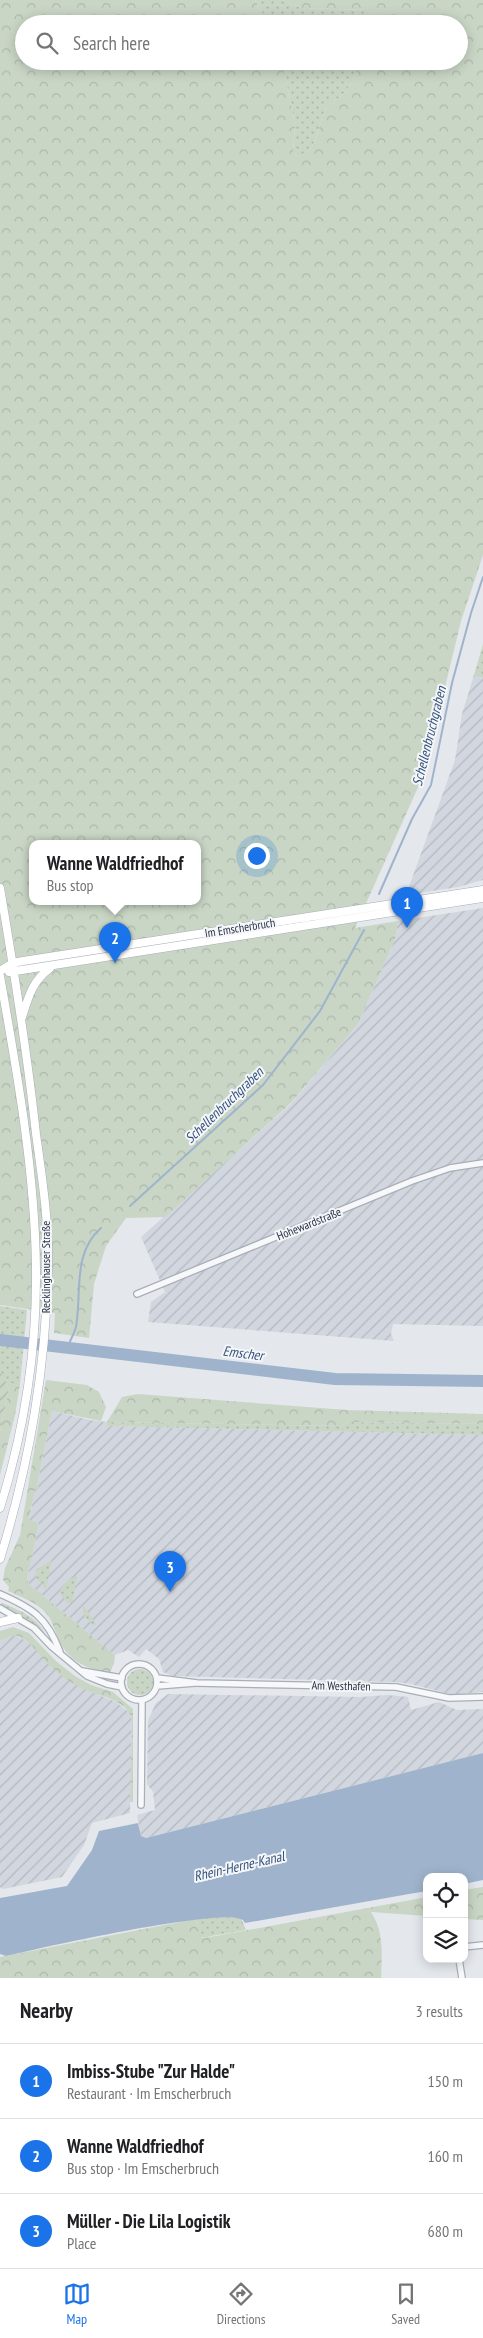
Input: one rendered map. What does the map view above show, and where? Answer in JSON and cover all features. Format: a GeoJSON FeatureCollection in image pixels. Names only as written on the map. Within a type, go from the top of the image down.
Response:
{"type":"FeatureCollection","features":[{"type":"Feature","properties":{"kind":"main road","name":"Recklinghauser Straße"},"geometry":{"type":"LineString","coordinates":[[0,888],[22,1019],[45,1207],[48,1263],[43,1362],[28,1458],[19,1497],[0,1559]]}},
{"type":"Feature","properties":{"kind":"main road","name":"Im Emscherbruch"},"geometry":{"type":"LineString","coordinates":[[0,971],[14,967],[483,890]]}},
{"type":"Feature","properties":{"kind":"main road","name":"Im Emscherbruch"},"geometry":{"type":"LineString","coordinates":[[14,967],[52,966],[483,898]]}},
{"type":"Feature","properties":{"kind":"main road"},"geometry":{"type":"LineString","coordinates":[[22,1019],[34,983],[37,978],[52,966]]}},
{"type":"Feature","properties":{"kind":"main road","name":"Recklinghauser Straße"},"geometry":{"type":"LineString","coordinates":[[0,976],[19,1092],[34,1212],[36,1270],[31,1361],[20,1432],[0,1508]]}},
{"type":"Feature","properties":{"kind":"main road"},"geometry":{"type":"LineString","coordinates":[[0,1622],[18,1618]]}},
{"type":"Feature","properties":{"kind":"street","name":"Hohewardstraße"},"geometry":{"type":"LineString","coordinates":[[137,1294],[412,1181],[450,1168],[483,1163]]}},
{"type":"Feature","properties":{"kind":"street"},"geometry":{"type":"LineString","coordinates":[[0,1594],[24,1605],[41,1617],[60,1652]]}},
{"type":"Feature","properties":{"kind":"street"},"geometry":{"type":"LineString","coordinates":[[0,1608],[34,1628],[52,1647],[96,1681],[122,1687],[130,1697],[142,1700],[151,1695],[157,1686],[157,1678]]}},
{"type":"Feature","properties":{"kind":"street","name":"Am Westhafen"},"geometry":{"type":"LineString","coordinates":[[122,1678],[131,1666],[142,1664],[152,1668],[157,1678],[197,1683],[396,1687],[449,1698],[483,1697]]}},
{"type":"Feature","properties":{"kind":"street"},"geometry":{"type":"LineString","coordinates":[[82,1670],[122,1678],[122,1687]]}},
{"type":"Feature","properties":{"kind":"street","name":"Am Westhafen"},"geometry":{"type":"LineString","coordinates":[[157,1686],[197,1683]]}},
{"type":"Feature","properties":{"kind":"street"},"geometry":{"type":"LineString","coordinates":[[141,1805],[142,1700]]}},
{"type":"Feature","properties":{"kind":"street"},"geometry":{"type":"LineString","coordinates":[[468,1947],[483,1945]]}},
{"type":"Feature","properties":{"kind":"street"},"geometry":{"type":"LineString","coordinates":[[460,1963],[462,1978]]}},
{"type":"Feature","properties":{"kind":"shaded area"},"geometry":{"type":"Polygon","coordinates":[[[474,675],[483,678],[483,880],[458,887],[406,895],[455,760],[462,714],[474,675]]]}},
{"type":"Feature","properties":{"kind":"shaded area"},"geometry":{"type":"Polygon","coordinates":[[[483,908],[483,1326],[393,1324],[391,1334],[394,1341],[148,1322],[151,1302],[165,1292],[141,1237],[292,1103],[358,1024],[395,939],[398,921],[483,908]]]}},
{"type":"Feature","properties":{"kind":"shaded area"},"geometry":{"type":"Polygon","coordinates":[[[52,1411],[107,1422],[106,1426],[483,1435],[483,1692],[454,1695],[411,1684],[394,1682],[173,1676],[163,1672],[159,1659],[146,1649],[139,1657],[128,1650],[115,1655],[29,1584],[27,1580],[39,1523],[29,1521],[35,1489],[38,1489],[37,1486],[52,1411]]]}},
{"type":"Feature","properties":{"kind":"shaded area"},"geometry":{"type":"Polygon","coordinates":[[[14,1635],[29,1642],[57,1672],[80,1687],[116,1702],[130,1713],[132,1720],[130,1813],[92,1823],[84,1845],[62,1877],[3,1889],[0,1887],[0,1641],[14,1635]]]}},
{"type":"Feature","properties":{"kind":"shaded area"},"geometry":{"type":"Polygon","coordinates":[[[168,1694],[360,1697],[388,1695],[408,1697],[411,1710],[439,1702],[457,1710],[483,1709],[483,1753],[146,1838],[141,1836],[137,1815],[155,1810],[153,1792],[147,1784],[148,1720],[156,1703],[168,1694]]]}},
{"type":"Feature","properties":{"kind":"green space"},"geometry":{"type":"Polygon","coordinates":[[[0,0],[255,0],[263,15],[15,15],[15,70],[284,70],[295,125],[293,152],[297,156],[310,149],[317,136],[326,108],[348,89],[357,70],[468,70],[468,15],[372,15],[366,10],[301,8],[282,0],[483,0],[483,555],[461,621],[424,774],[355,928],[398,921],[395,939],[358,1024],[292,1102],[165,1217],[126,1218],[106,1246],[94,1284],[89,1338],[54,1333],[55,1313],[0,1305],[0,0]]]}},
{"type":"Feature","properties":{"kind":"green space"},"geometry":{"type":"Polygon","coordinates":[[[255,0],[282,0],[301,8],[366,10],[371,12],[372,15],[263,15],[255,0]]]}},
{"type":"Feature","properties":{"kind":"green space"},"geometry":{"type":"Polygon","coordinates":[[[284,70],[357,70],[348,89],[326,108],[317,136],[310,149],[297,156],[293,152],[295,125],[284,70]]]}},
{"type":"Feature","properties":{"kind":"green space"},"geometry":{"type":"Polygon","coordinates":[[[483,644],[483,678],[474,675],[483,644]]]}},
{"type":"Feature","properties":{"kind":"green space"},"geometry":{"type":"Polygon","coordinates":[[[0,1306],[27,1310],[20,1384],[7,1384],[0,1374],[0,1306]]]}},
{"type":"Feature","properties":{"kind":"green space"},"geometry":{"type":"Polygon","coordinates":[[[0,1374],[2,1374],[9,1388],[0,1431],[0,1374]]]}},
{"type":"Feature","properties":{"kind":"green space"},"geometry":{"type":"Polygon","coordinates":[[[46,1380],[87,1385],[99,1392],[106,1407],[101,1421],[52,1411],[37,1486],[39,1486],[38,1489],[35,1489],[29,1520],[39,1523],[27,1580],[29,1584],[115,1655],[110,1673],[79,1663],[67,1653],[46,1613],[33,1603],[8,1591],[9,1587],[3,1580],[5,1568],[20,1535],[46,1380]]]}},
{"type":"Feature","properties":{"kind":"green space"},"geometry":{"type":"Polygon","coordinates":[[[7,1384],[20,1384],[15,1415],[0,1475],[0,1431],[9,1388],[7,1384]]]}},
{"type":"Feature","properties":{"kind":"green space"},"geometry":{"type":"Polygon","coordinates":[[[138,1394],[347,1410],[483,1414],[483,1424],[347,1422],[342,1426],[107,1422],[122,1397],[138,1394]]]}},
{"type":"Feature","properties":{"kind":"green space"},"geometry":{"type":"Polygon","coordinates":[[[107,1422],[342,1426],[347,1422],[483,1424],[483,1435],[106,1426],[107,1422]]]}},
{"type":"Feature","properties":{"kind":"green space"},"geometry":{"type":"Polygon","coordinates":[[[52,1560],[45,1589],[36,1577],[35,1570],[52,1560]]]}},
{"type":"Feature","properties":{"kind":"green space"},"geometry":{"type":"Polygon","coordinates":[[[76,1576],[72,1603],[68,1603],[61,1596],[60,1590],[68,1580],[76,1576]]]}},
{"type":"Feature","properties":{"kind":"green space"},"geometry":{"type":"Polygon","coordinates":[[[2,1603],[33,1619],[39,1624],[46,1636],[30,1622],[1,1606],[2,1603]]]}},
{"type":"Feature","properties":{"kind":"green space"},"geometry":{"type":"Polygon","coordinates":[[[82,1606],[84,1606],[96,1624],[93,1625],[85,1617],[82,1606]]]}},
{"type":"Feature","properties":{"kind":"green space"},"geometry":{"type":"Polygon","coordinates":[[[13,1627],[29,1633],[56,1661],[75,1676],[91,1685],[113,1692],[133,1709],[133,1802],[130,1802],[132,1720],[125,1707],[111,1699],[81,1688],[64,1678],[29,1643],[20,1637],[14,1635],[0,1641],[0,1631],[13,1627]]]}},
{"type":"Feature","properties":{"kind":"green space"},"geometry":{"type":"Polygon","coordinates":[[[140,1669],[149,1673],[153,1682],[149,1691],[140,1695],[131,1691],[127,1682],[131,1673],[140,1669]]]}},
{"type":"Feature","properties":{"kind":"green space"},"geometry":{"type":"Polygon","coordinates":[[[483,1887],[483,1920],[468,1919],[468,1889],[483,1887]]]}},
{"type":"Feature","properties":{"kind":"green space"},"geometry":{"type":"Polygon","coordinates":[[[423,1898],[423,1916],[371,1912],[380,1935],[382,1952],[381,1978],[0,1978],[0,1957],[195,1919],[201,1938],[423,1898]]]}},
{"type":"Feature","properties":{"kind":"green space"},"geometry":{"type":"Polygon","coordinates":[[[209,1917],[241,1918],[246,1930],[200,1938],[198,1924],[195,1919],[209,1917]]]}},
{"type":"Feature","properties":{"kind":"water","name":"Rhein-Herne-Kanal"},"geometry":{"type":"Polygon","coordinates":[[[483,1753],[483,1880],[468,1883],[468,1873],[423,1873],[423,1892],[245,1923],[243,1920],[228,1917],[168,1924],[129,1930],[6,1956],[0,1954],[0,1898],[67,1886],[92,1850],[99,1831],[138,1823],[141,1836],[146,1838],[483,1753]]]}},
{"type":"Feature","properties":{"kind":"waterway","name":"Schellenbruchgraben"},"geometry":{"type":"LineString","coordinates":[[379,894],[412,819],[431,785],[452,683],[483,577]]}},
{"type":"Feature","properties":{"kind":"waterway","name":"Schellenbruchgraben"},"geometry":{"type":"LineString","coordinates":[[130,1206],[263,1085],[320,1011],[364,930]]}},
{"type":"Feature","properties":{"kind":"waterway","name":"Schellenbruchgraben"},"geometry":{"type":"LineString","coordinates":[[67,1348],[76,1327],[82,1261],[92,1238],[101,1228]]}},
{"type":"Feature","properties":{"kind":"waterway","name":"Emscher"},"geometry":{"type":"LineString","coordinates":[[0,1340],[335,1379],[483,1381]]}},
{"type":"Feature","properties":{"kind":"place","name":"Imbiss-Stube \"Zur Halde\""},"geometry":{"type":"Point","coordinates":[407,928]}},
{"type":"Feature","properties":{"kind":"place","name":"Wanne Waldfriedhof"},"geometry":{"type":"Point","coordinates":[115,963]}},
{"type":"Feature","properties":{"kind":"place","name":"Müller - Die Lila Logistik"},"geometry":{"type":"Point","coordinates":[170,1592]}}]}
